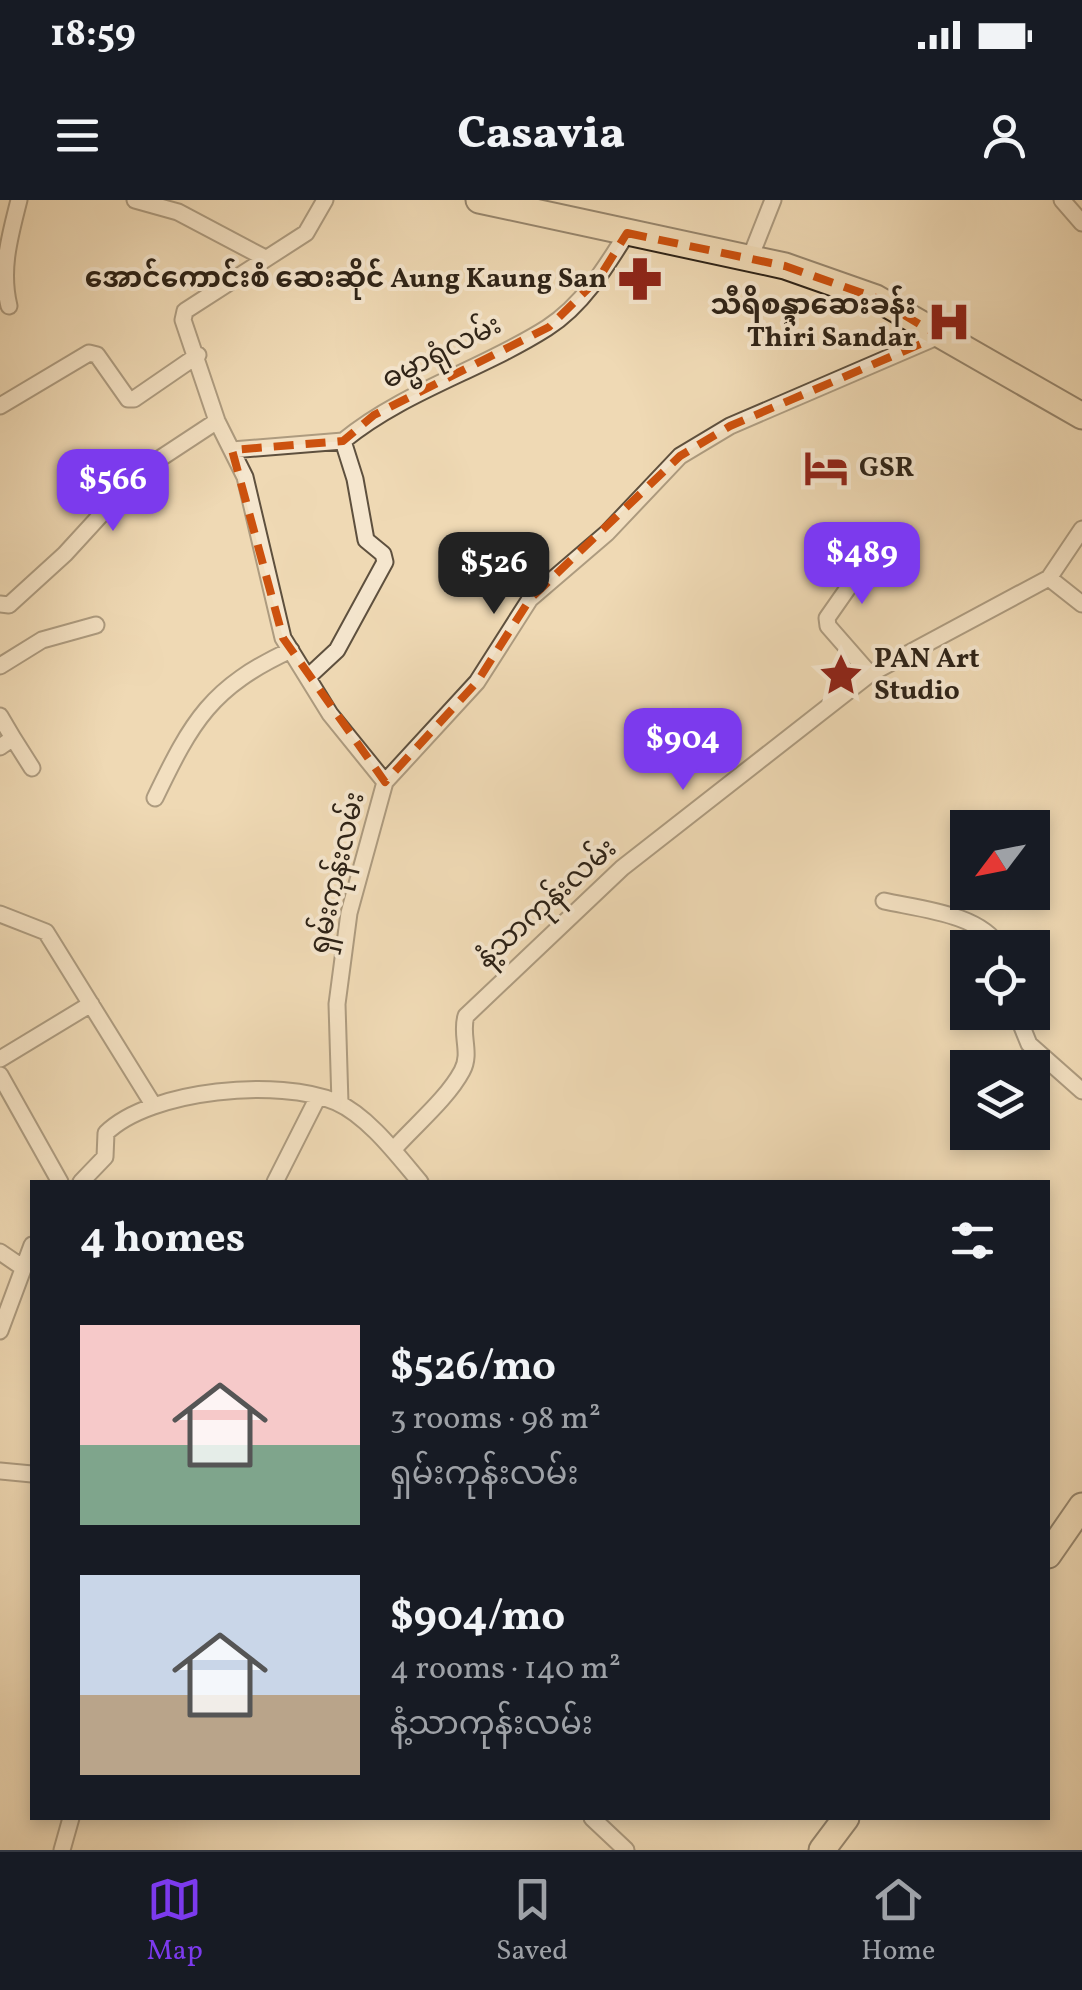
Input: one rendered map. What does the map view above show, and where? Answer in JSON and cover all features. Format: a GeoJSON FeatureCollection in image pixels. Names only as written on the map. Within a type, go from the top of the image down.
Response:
{"type":"FeatureCollection","features":[{"type":"Feature","properties":{"kind":"main road"},"geometry":{"type":"LineString","coordinates":[[479,200],[785,266],[876,298],[1082,416]]}},
{"type":"Feature","properties":{"kind":"main road"},"geometry":{"type":"LineString","coordinates":[[1050,1552],[1082,1506]]}},
{"type":"Feature","properties":{"kind":"main road"},"geometry":{"type":"LineString","coordinates":[[822,1850],[844,1820]]}},
{"type":"Feature","properties":{"kind":"street"},"geometry":{"type":"LineString","coordinates":[[9,306],[4,269],[19,200]]}},
{"type":"Feature","properties":{"kind":"street"},"geometry":{"type":"LineString","coordinates":[[135,200],[188,217],[263,257]]}},
{"type":"Feature","properties":{"kind":"street"},"geometry":{"type":"LineString","coordinates":[[188,217],[195,200]]}},
{"type":"Feature","properties":{"kind":"street"},"geometry":{"type":"LineString","coordinates":[[325,200],[306,233],[184,311],[183,320],[217,420],[245,477],[283,638],[330,714],[385,782]]}},
{"type":"Feature","properties":{"kind":"street"},"geometry":{"type":"LineString","coordinates":[[750,258],[773,200]]}},
{"type":"Feature","properties":{"kind":"street"},"geometry":{"type":"LineString","coordinates":[[1062,200],[1082,223]]}},
{"type":"Feature","properties":{"kind":"street","name":"ဓမ္မာရုံလမ်း"},"geometry":{"type":"LineString","coordinates":[[342,442],[374,415],[549,327],[599,278],[627,233]]}},
{"type":"Feature","properties":{"kind":"street","name":"ရှမ်းကုန်းလမ်း"},"geometry":{"type":"LineString","coordinates":[[340,1103],[337,1004],[349,913],[385,782],[478,682],[530,599],[607,533],[680,456],[730,426],[939,336]]}},
{"type":"Feature","properties":{"kind":"street"},"geometry":{"type":"LineString","coordinates":[[0,406],[89,354],[97,356],[128,398],[134,399],[198,355]]}},
{"type":"Feature","properties":{"kind":"street"},"geometry":{"type":"LineString","coordinates":[[0,604],[8,605],[64,554],[141,472],[217,420]]}},
{"type":"Feature","properties":{"kind":"street"},"geometry":{"type":"LineString","coordinates":[[232,450],[342,442],[355,479],[366,540],[384,554],[386,562],[337,650],[308,677]]}},
{"type":"Feature","properties":{"kind":"street","name":"နံ့သာကုန်းလမ်း"},"geometry":{"type":"LineString","coordinates":[[393,1150],[463,1070],[467,1052],[461,1032],[466,1016],[622,868],[870,674],[1049,578],[1082,530]]}},
{"type":"Feature","properties":{"kind":"street"},"geometry":{"type":"LineString","coordinates":[[870,674],[828,626],[827,618],[862,568],[890,540]]}},
{"type":"Feature","properties":{"kind":"street"},"geometry":{"type":"LineString","coordinates":[[1049,578],[1082,604]]}},
{"type":"Feature","properties":{"kind":"street"},"geometry":{"type":"LineString","coordinates":[[0,666],[42,640],[96,626]]}},
{"type":"Feature","properties":{"kind":"street"},"geometry":{"type":"LineString","coordinates":[[155,798],[180,746],[216,699],[236,678],[291,650]]}},
{"type":"Feature","properties":{"kind":"street"},"geometry":{"type":"LineString","coordinates":[[0,716],[6,743],[32,768]]}},
{"type":"Feature","properties":{"kind":"street"},"geometry":{"type":"LineString","coordinates":[[884,901],[987,930]]}},
{"type":"Feature","properties":{"kind":"street"},"geometry":{"type":"LineString","coordinates":[[0,914],[46,932],[154,1106]]}},
{"type":"Feature","properties":{"kind":"street"},"geometry":{"type":"LineString","coordinates":[[0,1059],[91,1004]]}},
{"type":"Feature","properties":{"kind":"street"},"geometry":{"type":"LineString","coordinates":[[1023,1030],[1028,1044],[1082,1091]]}},
{"type":"Feature","properties":{"kind":"street"},"geometry":{"type":"LineString","coordinates":[[0,1075],[59,1180]]}},
{"type":"Feature","properties":{"kind":"street"},"geometry":{"type":"LineString","coordinates":[[84,1180],[105,1157],[106,1133],[154,1106],[246,1088],[340,1103],[393,1150],[418,1180]]}},
{"type":"Feature","properties":{"kind":"street"},"geometry":{"type":"LineString","coordinates":[[276,1180],[318,1097]]}},
{"type":"Feature","properties":{"kind":"street"},"geometry":{"type":"LineString","coordinates":[[0,1331],[30,1249]]}},
{"type":"Feature","properties":{"kind":"street"},"geometry":{"type":"LineString","coordinates":[[0,1252],[22,1267]]}},
{"type":"Feature","properties":{"kind":"street"},"geometry":{"type":"LineString","coordinates":[[0,1471],[30,1474]]}},
{"type":"Feature","properties":{"kind":"street"},"geometry":{"type":"LineString","coordinates":[[62,1850],[70,1820]]}},
{"type":"Feature","properties":{"kind":"street"},"geometry":{"type":"LineString","coordinates":[[594,1820],[626,1850]]}},
{"type":"Feature","properties":{"kind":"highlighted area"},"geometry":{"type":"Polygon","coordinates":[[[627,233],[785,266],[876,298],[939,336],[730,426],[680,456],[530,599],[477,682],[385,782],[283,638],[232,450],[343,441],[374,415],[549,327],[599,278],[627,233]]]}},
{"type":"Feature","properties":{"kind":"place","name":"အောင်ကောင်းစံ ဆေးဆိုင် Aung Kaung San"},"geometry":{"type":"Point","coordinates":[640,279]}},
{"type":"Feature","properties":{"kind":"place","name":"သီရိစန္ဒာဆေးခန်း Thiri Sandar"},"geometry":{"type":"Point","coordinates":[949,322]}},
{"type":"Feature","properties":{"kind":"place","name":"GSR"},"geometry":{"type":"Point","coordinates":[826,468]}},
{"type":"Feature","properties":{"kind":"place","name":"PAN Art Studio"},"geometry":{"type":"Point","coordinates":[841,675]}}]}
